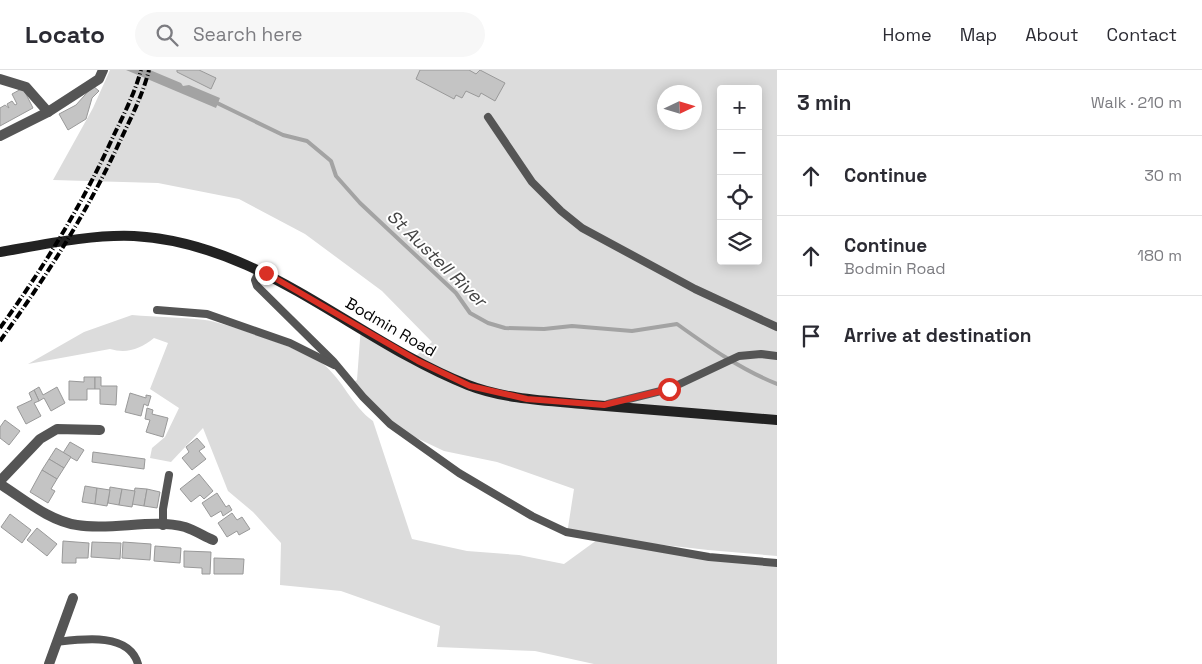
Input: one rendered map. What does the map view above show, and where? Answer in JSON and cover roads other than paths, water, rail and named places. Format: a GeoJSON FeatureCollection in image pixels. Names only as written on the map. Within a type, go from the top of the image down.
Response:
{"type":"FeatureCollection","features":[{"type":"Feature","properties":{"kind":"main road","name":"Bodmin Road"},"geometry":{"type":"LineString","coordinates":[[0,252],[108,237],[134,236],[168,241],[224,254],[260,270],[418,361],[470,386],[527,399],[777,420]]}},
{"type":"Feature","properties":{"kind":"street"},"geometry":{"type":"LineString","coordinates":[[0,136],[48,112],[99,79],[103,70]]}},
{"type":"Feature","properties":{"kind":"street"},"geometry":{"type":"LineString","coordinates":[[0,79],[26,87],[48,112]]}},
{"type":"Feature","properties":{"kind":"street"},"geometry":{"type":"LineString","coordinates":[[100,430],[57,429],[40,439],[0,482],[54,518],[76,525],[104,528],[185,527],[213,540]]}},
{"type":"Feature","properties":{"kind":"street"},"geometry":{"type":"LineString","coordinates":[[50,664],[74,598]]}},
{"type":"Feature","properties":{"kind":"lane"},"geometry":{"type":"LineString","coordinates":[[488,117],[532,182],[561,211],[582,228],[695,290],[777,326]]}},
{"type":"Feature","properties":{"kind":"lane"},"geometry":{"type":"LineString","coordinates":[[260,270],[255,280],[257,286],[338,367],[363,397],[390,424],[459,473],[540,520],[566,532],[709,557],[777,563]]}},
{"type":"Feature","properties":{"kind":"lane"},"geometry":{"type":"LineString","coordinates":[[156,310],[207,314],[290,343],[338,367]]}},
{"type":"Feature","properties":{"kind":"lane"},"geometry":{"type":"LineString","coordinates":[[604,405],[669,389],[739,356],[761,354],[777,356]]}},
{"type":"Feature","properties":{"kind":"lane"},"geometry":{"type":"LineString","coordinates":[[163,526],[163,509],[169,475]]}},
{"type":"Feature","properties":{"kind":"lane"},"geometry":{"type":"LineString","coordinates":[[57,642],[89,639],[103,640],[130,650],[138,664]]}},
{"type":"Feature","properties":{"kind":"waterway","name":"St Austell River"},"geometry":{"type":"LineString","coordinates":[[213,101],[283,135],[307,141],[331,161],[336,176],[360,203],[456,293],[470,313],[488,323],[505,328],[544,329],[572,326],[632,331],[677,324],[713,349],[777,384]]}},
{"type":"Feature","properties":{"kind":"railway"},"geometry":{"type":"LineString","coordinates":[[0,328],[47,259],[75,211],[125,113],[141,70]]}},
{"type":"Feature","properties":{"kind":"railway"},"geometry":{"type":"LineString","coordinates":[[0,341],[34,293],[94,194],[132,115],[149,70]]}}]}
